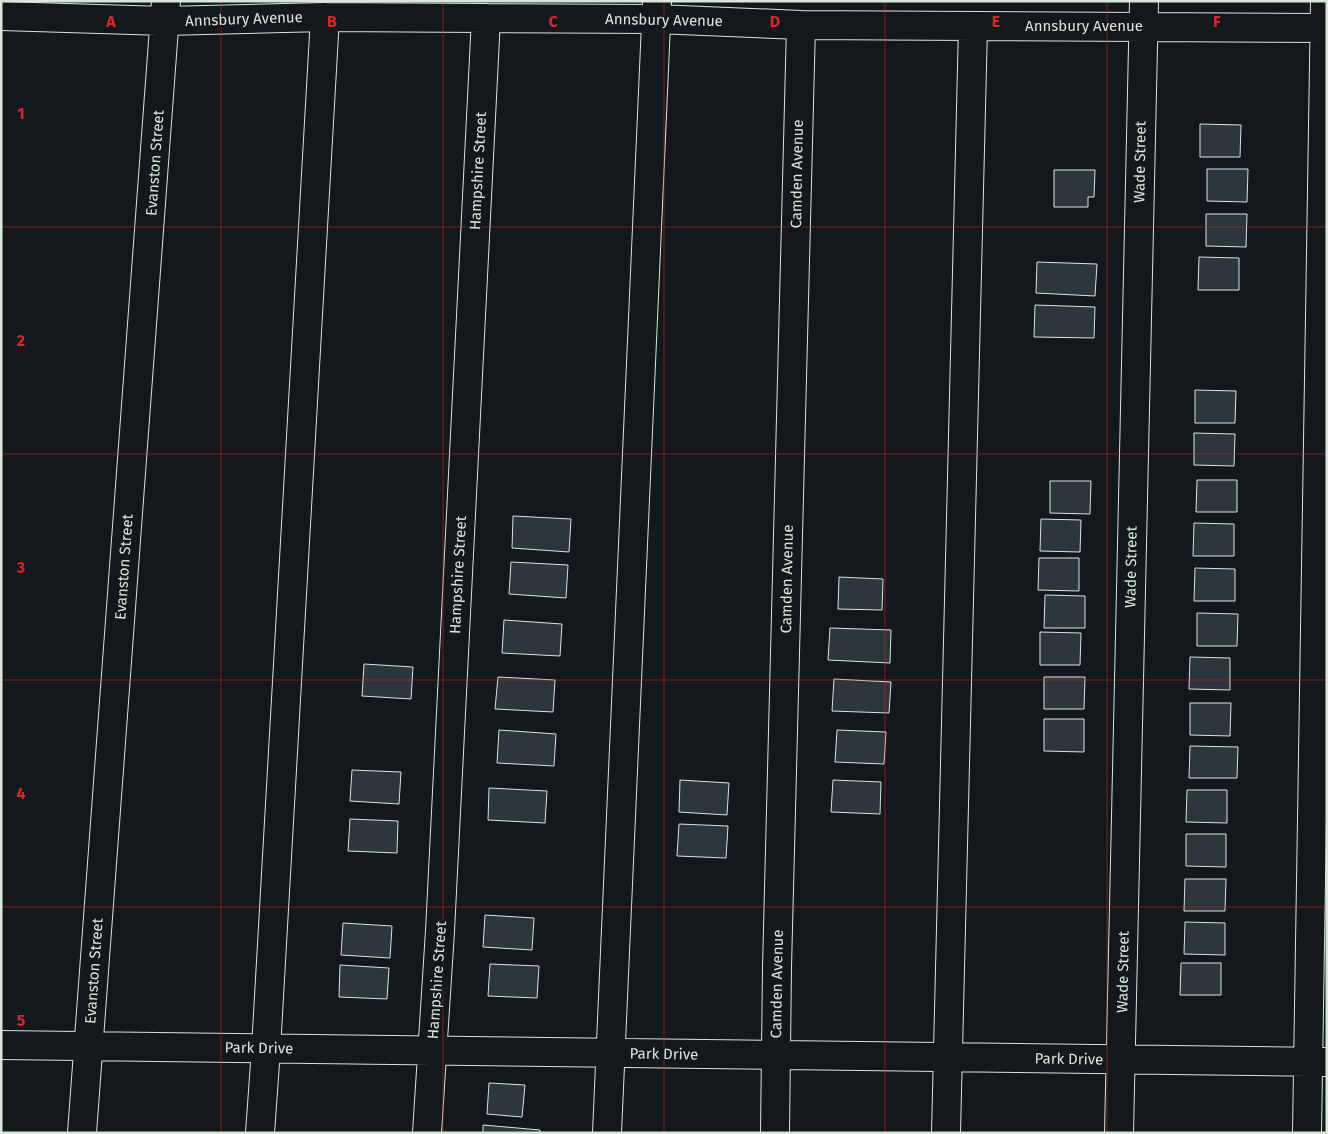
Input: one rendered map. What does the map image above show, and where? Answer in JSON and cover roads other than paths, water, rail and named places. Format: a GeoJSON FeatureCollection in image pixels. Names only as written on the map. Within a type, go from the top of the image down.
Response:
{"type":"FeatureCollection","features":[{"type":"Feature","properties":{"kind":"street"},"geometry":{"type":"LineString","coordinates":[[1307,1133],[1318,1062],[1325,1]]}},
{"type":"Feature","properties":{"kind":"street","name":"Annsbury Avenue"},"geometry":{"type":"LineString","coordinates":[[1,16],[166,11],[325,17],[412,9],[486,18],[657,10],[801,25],[903,13],[973,26],[1144,14],[1326,28]]}},
{"type":"Feature","properties":{"kind":"street"},"geometry":{"type":"LineString","coordinates":[[607,1133],[657,10]]}},
{"type":"Feature","properties":{"kind":"street","name":"Evanston Street"},"geometry":{"type":"LineString","coordinates":[[82,1133],[166,11]]}},
{"type":"Feature","properties":{"kind":"street","name":"Wade Street"},"geometry":{"type":"LineString","coordinates":[[1119,1133],[1144,14]]}},
{"type":"Feature","properties":{"kind":"street"},"geometry":{"type":"LineString","coordinates":[[260,1133],[325,17]]}},
{"type":"Feature","properties":{"kind":"street","name":"Hampshire Street"},"geometry":{"type":"LineString","coordinates":[[427,1133],[440,931],[486,18]]}},
{"type":"Feature","properties":{"kind":"street","name":"Camden Avenue"},"geometry":{"type":"LineString","coordinates":[[775,1133],[801,25]]}},
{"type":"Feature","properties":{"kind":"street"},"geometry":{"type":"LineString","coordinates":[[946,1133],[973,26]]}},
{"type":"Feature","properties":{"kind":"street","name":"Park Drive"},"geometry":{"type":"LineString","coordinates":[[1,1045],[1318,1062]]}}]}
